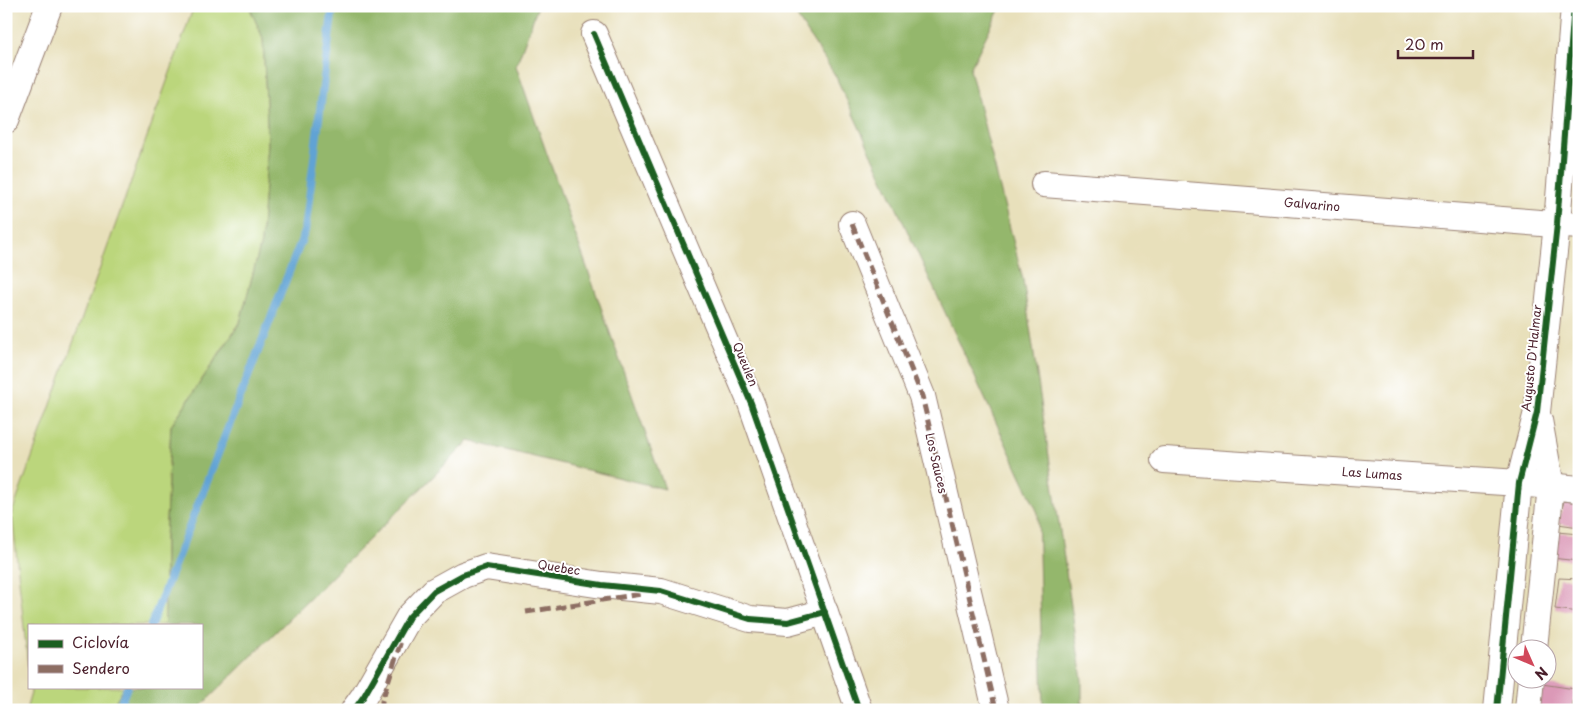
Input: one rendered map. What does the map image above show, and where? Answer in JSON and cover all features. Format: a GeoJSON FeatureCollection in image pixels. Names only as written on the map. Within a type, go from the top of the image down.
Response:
{"type":"FeatureCollection","features":[{"type":"Feature","properties":{"kind":"street"},"geometry":{"type":"LineString","coordinates":[[6,120],[49,6]]}},
{"type":"Feature","properties":{"kind":"street","name":"Augusto D'Halmar"},"geometry":{"type":"LineString","coordinates":[[1497,710],[1519,483],[1537,412],[1568,225],[1574,6]]}},
{"type":"Feature","properties":{"kind":"street","name":"Queulen"},"geometry":{"type":"LineString","coordinates":[[594,34],[751,403],[858,710]]}},
{"type":"Feature","properties":{"kind":"street","name":"Galvarino"},"geometry":{"type":"LineString","coordinates":[[1044,184],[1568,225]]}},
{"type":"Feature","properties":{"kind":"street","name":"Los Sauces"},"geometry":{"type":"LineString","coordinates":[[852,224],[922,396],[996,710]]}},
{"type":"Feature","properties":{"kind":"street","name":"Augusto D'Halmar"},"geometry":{"type":"LineString","coordinates":[[1535,638],[1551,486],[1537,412]]}},
{"type":"Feature","properties":{"kind":"street","name":"Las Lumas"},"geometry":{"type":"LineString","coordinates":[[1164,460],[1579,488]]}},
{"type":"Feature","properties":{"kind":"street","name":"Quebec"},"geometry":{"type":"LineString","coordinates":[[354,710],[409,617],[434,591],[463,575],[486,567],[602,585],[661,590],[750,619],[788,622],[825,612]]}},
{"type":"Feature","properties":{"kind":"street"},"geometry":{"type":"LineString","coordinates":[[1528,710],[1530,688]]}},
{"type":"Feature","properties":{"kind":"green space"},"geometry":{"type":"Polygon","coordinates":[[[194,6],[249,6],[263,38],[268,144],[261,243],[240,322],[171,426],[165,540],[164,624],[28,624],[28,666],[12,513],[194,6]]]}},
{"type":"Feature","properties":{"kind":"green space"},"geometry":{"type":"Polygon","coordinates":[[[249,6],[538,6],[516,66],[665,489],[469,441],[197,710],[110,710],[123,688],[202,688],[202,624],[164,624],[165,540],[171,426],[240,323],[261,243],[268,144],[263,38],[249,6]]]}},
{"type":"Feature","properties":{"kind":"green space"},"geometry":{"type":"Polygon","coordinates":[[[790,6],[1001,6],[970,69],[1023,280],[1082,680],[1082,710],[1043,710],[1038,513],[835,75],[790,6]]]}},
{"type":"Feature","properties":{"kind":"green space"},"geometry":{"type":"Polygon","coordinates":[[[30,688],[123,688],[110,710],[26,710],[31,693],[30,688]]]}},
{"type":"Feature","properties":{"kind":"building"},"geometry":{"type":"Polygon","coordinates":[[[1564,501],[1579,503],[1579,527],[1558,524],[1564,501]]]}},
{"type":"Feature","properties":{"kind":"building"},"geometry":{"type":"Polygon","coordinates":[[[1557,532],[1579,534],[1579,561],[1551,558],[1557,532]]]}},
{"type":"Feature","properties":{"kind":"building"},"geometry":{"type":"Polygon","coordinates":[[[1559,578],[1579,579],[1579,612],[1555,609],[1559,578]]]}},
{"type":"Feature","properties":{"kind":"building"},"geometry":{"type":"Polygon","coordinates":[[[1558,686],[1575,689],[1572,710],[1536,710],[1541,688],[1558,688],[1558,686]]]}},
{"type":"Feature","properties":{"kind":"waterway"},"geometry":{"type":"LineString","coordinates":[[151,624],[305,231],[333,6]]}},
{"type":"Feature","properties":{"kind":"waterway"},"geometry":{"type":"LineString","coordinates":[[118,710],[127,688]]}},
{"type":"Feature","properties":{"kind":"marked path"},"geometry":{"type":"LineString","coordinates":[[852,224],[922,396],[996,710]]}},
{"type":"Feature","properties":{"kind":"marked path"},"geometry":{"type":"LineString","coordinates":[[526,612],[641,594]]}},
{"type":"Feature","properties":{"kind":"marked path"},"geometry":{"type":"LineString","coordinates":[[382,710],[382,701],[401,641]]}},
{"type":"Feature","properties":{"kind":"cycle path"},"geometry":{"type":"LineString","coordinates":[[1497,710],[1519,483],[1537,412],[1557,224],[1574,6]]}},
{"type":"Feature","properties":{"kind":"cycle path"},"geometry":{"type":"LineString","coordinates":[[594,34],[751,403],[859,710]]}},
{"type":"Feature","properties":{"kind":"cycle path"},"geometry":{"type":"LineString","coordinates":[[354,710],[409,617],[434,591],[463,575],[486,567],[602,585],[661,591],[750,619],[788,622],[825,612]]}}]}
